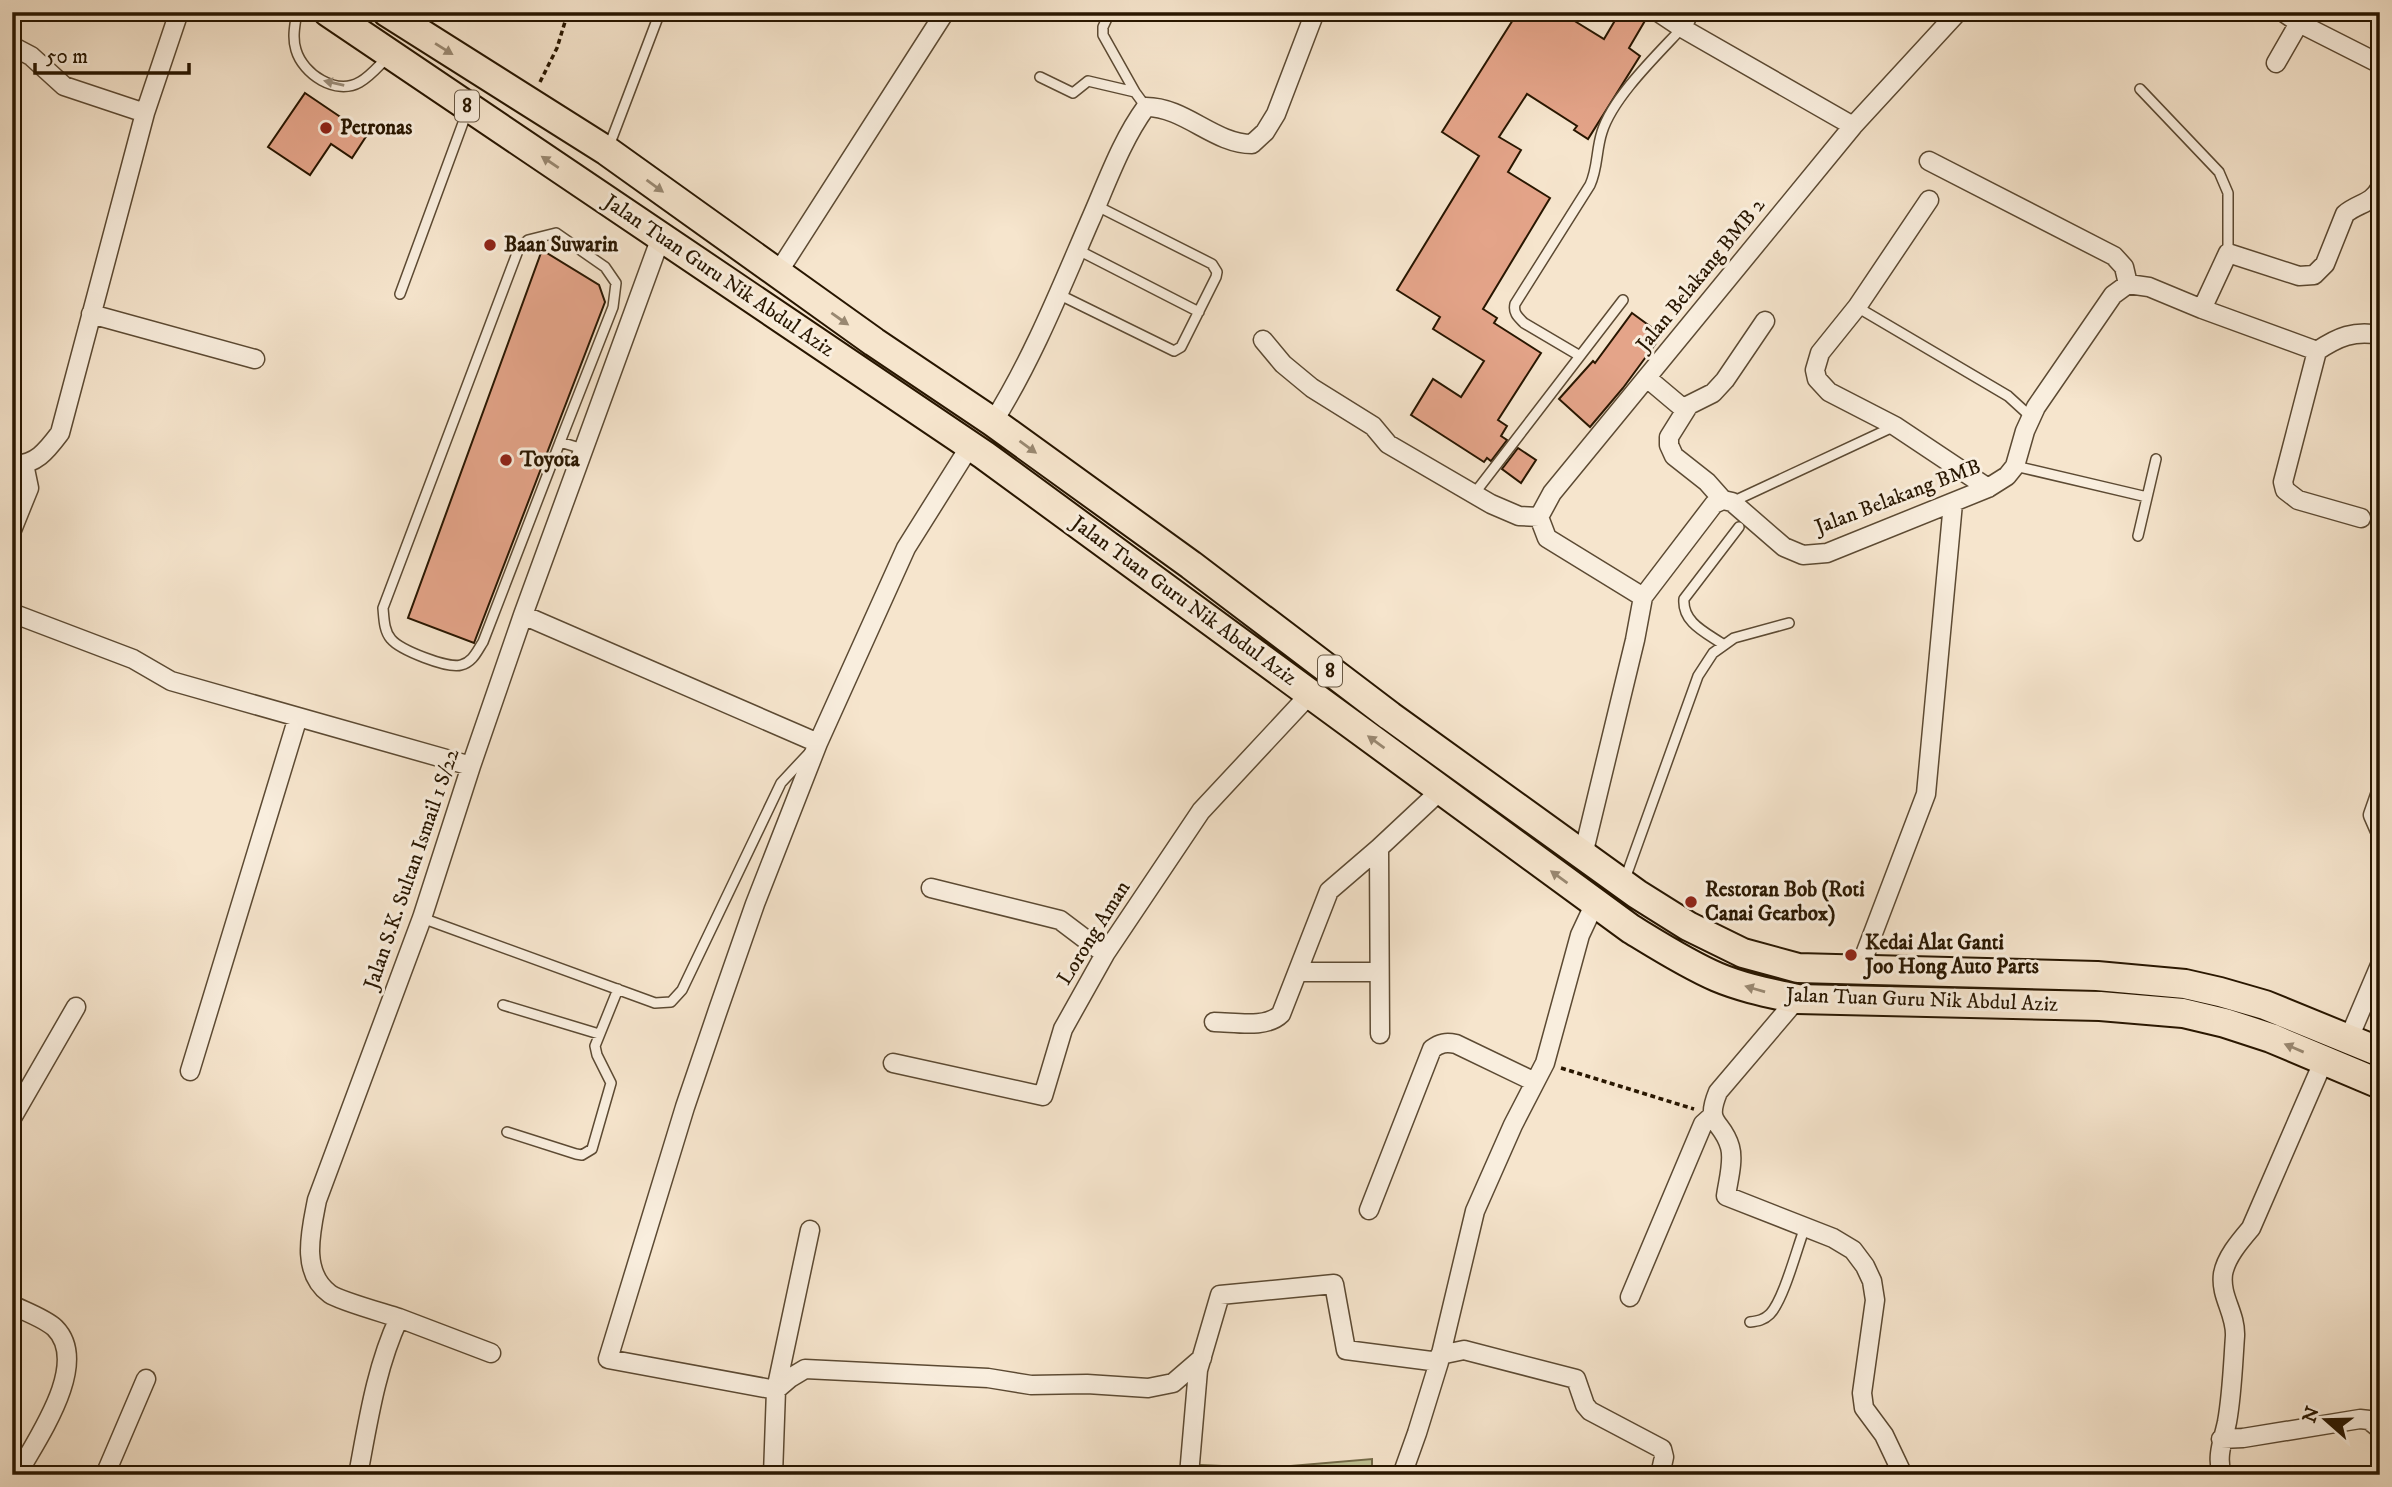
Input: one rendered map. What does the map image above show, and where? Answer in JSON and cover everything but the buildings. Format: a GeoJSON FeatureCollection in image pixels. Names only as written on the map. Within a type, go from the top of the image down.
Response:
{"type":"FeatureCollection","features":[{"type":"Feature","properties":{"kind":"main road","name":"Jalan Tuan Guru Nik Abdul Aziz"},"geometry":{"type":"LineString","coordinates":[[328,12],[970,446],[1595,903],[1642,936],[1719,978],[1797,999],[2100,1006],[2183,1013],[2259,1034],[2380,1084]]}},
{"type":"Feature","properties":{"kind":"main road","name":"Jalan Tuan Guru Nik Abdul Aziz"},"geometry":{"type":"LineString","coordinates":[[387,12],[615,157],[778,274],[993,422],[1191,565],[1390,716],[1623,884],[1688,926],[1743,953],[1798,968],[2097,976],[2185,984],[2265,1005],[2380,1052]]}},
{"type":"Feature","properties":{"kind":"main road"},"geometry":{"type":"LineString","coordinates":[[607,200],[615,157]]}},
{"type":"Feature","properties":{"kind":"main road"},"geometry":{"type":"LineString","coordinates":[[1174,594],[1190,589],[1194,576],[1191,565]]}},
{"type":"Feature","properties":{"kind":"street"},"geometry":{"type":"LineString","coordinates":[[12,530],[29,488],[18,464],[43,455],[60,432],[145,113],[179,12]]}},
{"type":"Feature","properties":{"kind":"street"},"geometry":{"type":"LineString","coordinates":[[778,274],[945,12]]}},
{"type":"Feature","properties":{"kind":"street"},"geometry":{"type":"LineString","coordinates":[[993,422],[1013,391],[1131,130],[1146,107],[1169,111],[1238,144],[1252,144],[1265,132],[1276,114],[1315,12]]}},
{"type":"Feature","properties":{"kind":"street"},"geometry":{"type":"LineString","coordinates":[[1658,12],[1685,20],[1853,126]]}},
{"type":"Feature","properties":{"kind":"street","name":"Jalan Belakang BMB 2"},"geometry":{"type":"LineString","coordinates":[[1539,517],[1552,493],[1853,126],[1958,12]]}},
{"type":"Feature","properties":{"kind":"street"},"geometry":{"type":"LineString","coordinates":[[2283,12],[2299,23],[2380,64]]}},
{"type":"Feature","properties":{"kind":"street"},"geometry":{"type":"LineString","coordinates":[[2276,63],[2299,23]]}},
{"type":"Feature","properties":{"kind":"street"},"geometry":{"type":"LineString","coordinates":[[12,46],[31,55],[64,86],[145,113]]}},
{"type":"Feature","properties":{"kind":"street"},"geometry":{"type":"LineString","coordinates":[[1928,160],[2118,259],[2124,267],[2128,284]]}},
{"type":"Feature","properties":{"kind":"street"},"geometry":{"type":"LineString","coordinates":[[2202,309],[2228,253],[2298,276],[2306,278],[2314,275],[2325,264],[2346,214],[2351,209],[2369,202],[2380,188]]}},
{"type":"Feature","properties":{"kind":"street"},"geometry":{"type":"LineString","coordinates":[[1929,200],[1857,307],[1820,353],[1815,370],[1817,379],[1829,392],[1895,426],[1988,488]]}},
{"type":"Feature","properties":{"kind":"street","name":"Jalan S.K. Sultan Ismail 1 S/22"},"geometry":{"type":"LineString","coordinates":[[491,1353],[331,1294],[317,1279],[310,1261],[311,1234],[317,1200],[422,918],[523,615],[661,237]]}},
{"type":"Feature","properties":{"kind":"street"},"geometry":{"type":"LineString","coordinates":[[2015,466],[2031,417],[2113,295],[2128,284],[2149,287],[2317,351]]}},
{"type":"Feature","properties":{"kind":"street"},"geometry":{"type":"LineString","coordinates":[[91,314],[255,359]]}},
{"type":"Feature","properties":{"kind":"street"},"geometry":{"type":"LineString","coordinates":[[1647,378],[1685,410],[1718,389],[1765,321]]}},
{"type":"Feature","properties":{"kind":"street"},"geometry":{"type":"LineString","coordinates":[[2361,518],[2298,500],[2291,496],[2283,482],[2317,351],[2337,338],[2366,332],[2380,335]]}},
{"type":"Feature","properties":{"kind":"street"},"geometry":{"type":"LineString","coordinates":[[1264,340],[1283,364],[1312,388],[1373,426],[1388,443],[1474,494],[1519,516],[1539,517],[1547,538],[1643,597]]}},
{"type":"Feature","properties":{"kind":"street","name":"Jalan Belakang BMB"},"geometry":{"type":"LineString","coordinates":[[1685,410],[1669,436],[1671,451],[1784,547],[1803,555],[1827,553],[1953,503],[2007,477],[2015,466]]}},
{"type":"Feature","properties":{"kind":"street"},"geometry":{"type":"LineString","coordinates":[[776,1390],[608,1359],[681,1120],[718,1010],[755,904],[818,743],[906,548],[970,446]]}},
{"type":"Feature","properties":{"kind":"street"},"geometry":{"type":"LineString","coordinates":[[1583,855],[1643,597],[1714,505],[1728,501]]}},
{"type":"Feature","properties":{"kind":"street"},"geometry":{"type":"LineString","coordinates":[[1859,970],[1926,794],[1953,503]]}},
{"type":"Feature","properties":{"kind":"street"},"geometry":{"type":"LineString","coordinates":[[12,613],[133,659],[171,681],[471,766]]}},
{"type":"Feature","properties":{"kind":"street"},"geometry":{"type":"LineString","coordinates":[[523,615],[818,743]]}},
{"type":"Feature","properties":{"kind":"street","name":"Lorong Aman"},"geometry":{"type":"LineString","coordinates":[[893,1063],[1042,1096],[1063,1029],[1105,954],[1201,811],[1310,694]]}},
{"type":"Feature","properties":{"kind":"street"},"geometry":{"type":"LineString","coordinates":[[190,1071],[298,717]]}},
{"type":"Feature","properties":{"kind":"street"},"geometry":{"type":"LineString","coordinates":[[1214,1022],[1264,1022],[1276,1018],[1284,1008],[1329,891],[1441,790]]}},
{"type":"Feature","properties":{"kind":"street"},"geometry":{"type":"LineString","coordinates":[[2380,795],[2373,815],[2380,831]]}},
{"type":"Feature","properties":{"kind":"street"},"geometry":{"type":"LineString","coordinates":[[1378,848],[1380,1034]]}},
{"type":"Feature","properties":{"kind":"street"},"geometry":{"type":"LineString","coordinates":[[931,888],[1060,920],[1105,954]]}},
{"type":"Feature","properties":{"kind":"street"},"geometry":{"type":"LineString","coordinates":[[1402,1475],[1439,1358],[1475,1211],[1513,1125],[1545,1063],[1580,935],[1595,903]]}},
{"type":"Feature","properties":{"kind":"street"},"geometry":{"type":"LineString","coordinates":[[2349,1038],[2380,965]]}},
{"type":"Feature","properties":{"kind":"street"},"geometry":{"type":"LineString","coordinates":[[1298,972],[1379,972]]}},
{"type":"Feature","properties":{"kind":"street"},"geometry":{"type":"LineString","coordinates":[[1797,999],[1718,1092],[1711,1108],[1713,1120],[1730,1147],[1726,1196],[1833,1238],[1853,1250],[1865,1266],[1872,1281],[1875,1300],[1862,1393],[1864,1408],[1884,1435],[1903,1475]]}},
{"type":"Feature","properties":{"kind":"street"},"geometry":{"type":"LineString","coordinates":[[12,1118],[76,1007]]}},
{"type":"Feature","properties":{"kind":"street"},"geometry":{"type":"LineString","coordinates":[[1370,1210],[1432,1049],[1448,1042],[1456,1044],[1535,1082]]}},
{"type":"Feature","properties":{"kind":"street"},"geometry":{"type":"LineString","coordinates":[[2222,1475],[2219,1465],[2221,1439],[2227,1423],[2235,1333],[2232,1314],[2222,1290],[2224,1271],[2234,1249],[2251,1228],[2325,1060]]}},
{"type":"Feature","properties":{"kind":"street"},"geometry":{"type":"LineString","coordinates":[[1630,1297],[1703,1124],[1713,1115]]}},
{"type":"Feature","properties":{"kind":"street"},"geometry":{"type":"LineString","coordinates":[[773,1475],[776,1390],[810,1230]]}},
{"type":"Feature","properties":{"kind":"street"},"geometry":{"type":"LineString","coordinates":[[1189,1475],[1198,1370],[1220,1295],[1334,1284],[1346,1350],[1439,1358],[1464,1350],[1576,1379],[1585,1405],[1590,1411],[1662,1449],[1664,1457],[1660,1475]]}},
{"type":"Feature","properties":{"kind":"street"},"geometry":{"type":"LineString","coordinates":[[12,1305],[55,1327],[66,1346],[67,1368],[62,1390],[17,1475]]}},
{"type":"Feature","properties":{"kind":"street"},"geometry":{"type":"LineString","coordinates":[[358,1475],[376,1388],[399,1318]]}},
{"type":"Feature","properties":{"kind":"street"},"geometry":{"type":"LineString","coordinates":[[776,1390],[805,1369],[988,1378],[1031,1385],[1087,1384],[1148,1388],[1177,1381],[1202,1358]]}},
{"type":"Feature","properties":{"kind":"street"},"geometry":{"type":"LineString","coordinates":[[105,1475],[146,1379]]}},
{"type":"Feature","properties":{"kind":"street"},"geometry":{"type":"LineString","coordinates":[[2221,1439],[2243,1438],[2360,1419],[2369,1420],[2380,1429]]}},
{"type":"Feature","properties":{"kind":"lane"},"geometry":{"type":"LineString","coordinates":[[297,12],[294,27],[295,48],[302,65],[320,80],[342,87],[360,82],[391,55]]}},
{"type":"Feature","properties":{"kind":"lane"},"geometry":{"type":"LineString","coordinates":[[615,157],[660,12]]}},
{"type":"Feature","properties":{"kind":"lane"},"geometry":{"type":"LineString","coordinates":[[1110,12],[1103,26],[1103,35],[1146,107]]}},
{"type":"Feature","properties":{"kind":"lane"},"geometry":{"type":"LineString","coordinates":[[1580,356],[1524,323],[1517,316],[1515,304],[1590,185],[1596,169],[1603,130],[1614,110],[1646,66],[1685,20]]}},
{"type":"Feature","properties":{"kind":"lane"},"geometry":{"type":"LineString","coordinates":[[1040,78],[1073,93],[1088,81],[1135,92]]}},
{"type":"Feature","properties":{"kind":"lane"},"geometry":{"type":"LineString","coordinates":[[2140,89],[2219,172],[2228,193],[2228,253]]}},
{"type":"Feature","properties":{"kind":"lane"},"geometry":{"type":"LineString","coordinates":[[400,294],[469,107]]}},
{"type":"Feature","properties":{"kind":"lane"},"geometry":{"type":"LineString","coordinates":[[1058,294],[1174,351],[1181,346],[1216,277],[1216,267],[1097,206]]}},
{"type":"Feature","properties":{"kind":"lane"},"geometry":{"type":"LineString","coordinates":[[556,233],[605,267],[616,283],[613,307],[560,442],[483,642],[474,658],[461,665],[449,665],[401,648],[389,638],[383,608],[519,248],[528,240],[556,233]]}},
{"type":"Feature","properties":{"kind":"lane"},"geometry":{"type":"LineString","coordinates":[[1078,250],[1199,312]]}},
{"type":"Feature","properties":{"kind":"lane"},"geometry":{"type":"LineString","coordinates":[[1474,494],[1623,300]]}},
{"type":"Feature","properties":{"kind":"lane"},"geometry":{"type":"LineString","coordinates":[[1857,307],[2008,396],[2031,417]]}},
{"type":"Feature","properties":{"kind":"lane"},"geometry":{"type":"LineString","coordinates":[[1728,501],[1895,426]]}},
{"type":"Feature","properties":{"kind":"lane"},"geometry":{"type":"LineString","coordinates":[[560,442],[583,449]]}},
{"type":"Feature","properties":{"kind":"lane"},"geometry":{"type":"LineString","coordinates":[[2138,536],[2156,459]]}},
{"type":"Feature","properties":{"kind":"lane"},"geometry":{"type":"LineString","coordinates":[[2015,466],[2147,497]]}},
{"type":"Feature","properties":{"kind":"lane"},"geometry":{"type":"LineString","coordinates":[[1724,645],[1686,617],[1684,600],[1739,527]]}},
{"type":"Feature","properties":{"kind":"lane"},"geometry":{"type":"LineString","coordinates":[[1623,884],[1698,676],[1713,653],[1734,638],[1789,623]]}},
{"type":"Feature","properties":{"kind":"lane"},"geometry":{"type":"LineString","coordinates":[[422,918],[663,1004],[677,997],[780,783],[818,743]]}},
{"type":"Feature","properties":{"kind":"lane"},"geometry":{"type":"LineString","coordinates":[[508,1132],[576,1154],[582,1155],[592,1149],[611,1083],[596,1051],[599,1034],[618,989]]}},
{"type":"Feature","properties":{"kind":"lane"},"geometry":{"type":"LineString","coordinates":[[503,1005],[599,1034]]}},
{"type":"Feature","properties":{"kind":"lane"},"geometry":{"type":"LineString","coordinates":[[1750,1322],[1761,1320],[1770,1314],[1778,1302],[1805,1227]]}},
{"type":"Feature","properties":{"kind":"path"},"geometry":{"type":"LineString","coordinates":[[530,103],[557,48],[568,12]]}},
{"type":"Feature","properties":{"kind":"path"},"geometry":{"type":"LineString","coordinates":[[1545,1063],[1713,1115]]}},
{"type":"Feature","properties":{"kind":"green space"},"geometry":{"type":"Polygon","coordinates":[[[1372,1459],[1372,1475],[1200,1475],[1201,1465],[1266,1468],[1372,1459]]]}},
{"type":"Feature","properties":{"kind":"place","name":"Petronas"},"geometry":{"type":"Point","coordinates":[326,128]}},
{"type":"Feature","properties":{"kind":"place","name":"Baan Suwarin"},"geometry":{"type":"Point","coordinates":[490,245]}},
{"type":"Feature","properties":{"kind":"place","name":"Toyota"},"geometry":{"type":"Point","coordinates":[506,460]}},
{"type":"Feature","properties":{"kind":"place","name":"Restoran Bob (Roti Canai Gearbox)"},"geometry":{"type":"Point","coordinates":[1691,902]}},
{"type":"Feature","properties":{"kind":"place","name":"Kedai Alat Ganti Joo Hong Auto Parts"},"geometry":{"type":"Point","coordinates":[1851,955]}}]}
